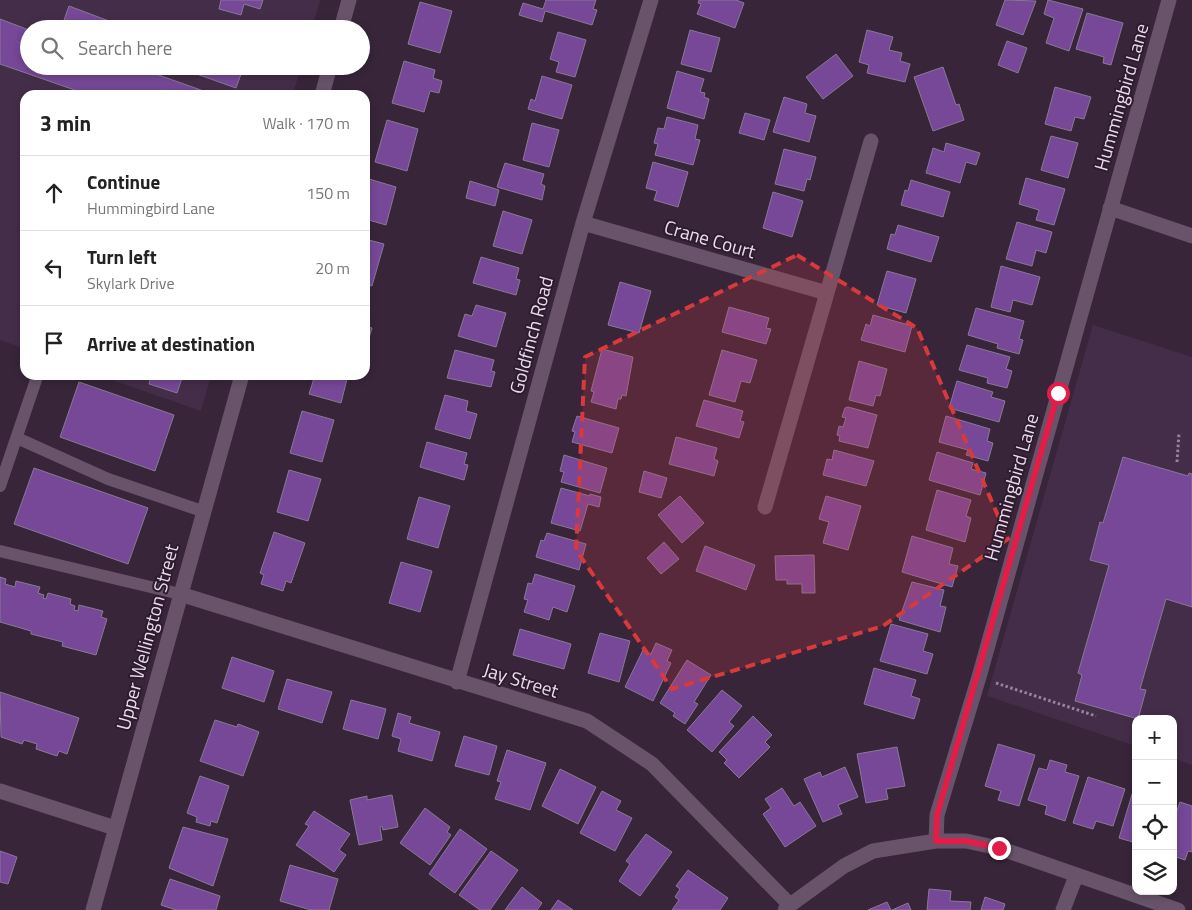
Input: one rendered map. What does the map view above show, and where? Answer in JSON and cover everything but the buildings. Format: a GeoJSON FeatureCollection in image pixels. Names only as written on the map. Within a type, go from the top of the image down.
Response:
{"type":"FeatureCollection","features":[{"type":"Feature","properties":{"kind":"street"},"geometry":{"type":"LineString","coordinates":[[343,20],[349,0]]}},
{"type":"Feature","properties":{"kind":"street","name":"Goldfinch Road"},"geometry":{"type":"LineString","coordinates":[[457,682],[583,223],[651,0]]}},
{"type":"Feature","properties":{"kind":"street","name":"Hummingbird Lane"},"geometry":{"type":"LineString","coordinates":[[936,841],[937,815],[979,677],[1169,0]]}},
{"type":"Feature","properties":{"kind":"street"},"geometry":{"type":"LineString","coordinates":[[323,90],[328,75]]}},
{"type":"Feature","properties":{"kind":"street"},"geometry":{"type":"LineString","coordinates":[[764,507],[871,141]]}},
{"type":"Feature","properties":{"kind":"street"},"geometry":{"type":"LineString","coordinates":[[1110,208],[1192,236]]}},
{"type":"Feature","properties":{"kind":"street","name":"Crane Court"},"geometry":{"type":"LineString","coordinates":[[583,223],[827,293]]}},
{"type":"Feature","properties":{"kind":"street","name":"Upper Wellington Street"},"geometry":{"type":"LineString","coordinates":[[93,910],[202,511],[241,380]]}},
{"type":"Feature","properties":{"kind":"street","name":"Jay Street"},"geometry":{"type":"LineString","coordinates":[[180,594],[457,682],[588,721],[652,764],[788,907]]}},
{"type":"Feature","properties":{"kind":"street"},"geometry":{"type":"LineString","coordinates":[[0,791],[116,828]]}},
{"type":"Feature","properties":{"kind":"street"},"geometry":{"type":"LineString","coordinates":[[788,907],[844,866],[873,851],[936,841],[966,841],[999,848],[1178,910]]}},
{"type":"Feature","properties":{"kind":"street"},"geometry":{"type":"LineString","coordinates":[[1064,910],[1076,876]]}},
{"type":"Feature","properties":{"kind":"lane"},"geometry":{"type":"LineString","coordinates":[[0,486],[36,380]]}},
{"type":"Feature","properties":{"kind":"lane"},"geometry":{"type":"LineString","coordinates":[[16,438],[108,479],[202,511]]}},
{"type":"Feature","properties":{"kind":"lane"},"geometry":{"type":"LineString","coordinates":[[0,551],[180,594]]}},
{"type":"Feature","properties":{"kind":"path"},"geometry":{"type":"LineString","coordinates":[[1177,462],[1179,433]]}},
{"type":"Feature","properties":{"kind":"path"},"geometry":{"type":"LineString","coordinates":[[979,677],[1096,716]]}},
{"type":"Feature","properties":{"kind":"highlighted area"},"geometry":{"type":"Polygon","coordinates":[[[797,255],[917,328],[1008,539],[883,626],[672,689],[576,550],[585,357],[797,255]]]}},
{"type":"Feature","properties":{"kind":"shaded area"},"geometry":{"type":"Polygon","coordinates":[[[0,0],[320,0],[314,20],[20,20],[20,75],[299,75],[294,90],[20,90],[20,347],[0,340],[0,0]]]}},
{"type":"Feature","properties":{"kind":"shaded area"},"geometry":{"type":"Polygon","coordinates":[[[1093,325],[1192,357],[1192,765],[1177,759],[1177,715],[1132,715],[1132,745],[987,696],[1093,325]]]}},
{"type":"Feature","properties":{"kind":"shaded area"},"geometry":{"type":"Polygon","coordinates":[[[112,380],[210,380],[201,411],[112,380]]]}},
{"type":"Feature","properties":{"kind":"route"},"geometry":{"type":"LineString","coordinates":[[999,848],[966,841],[936,841],[937,815],[979,677],[1058,393]]}}]}
